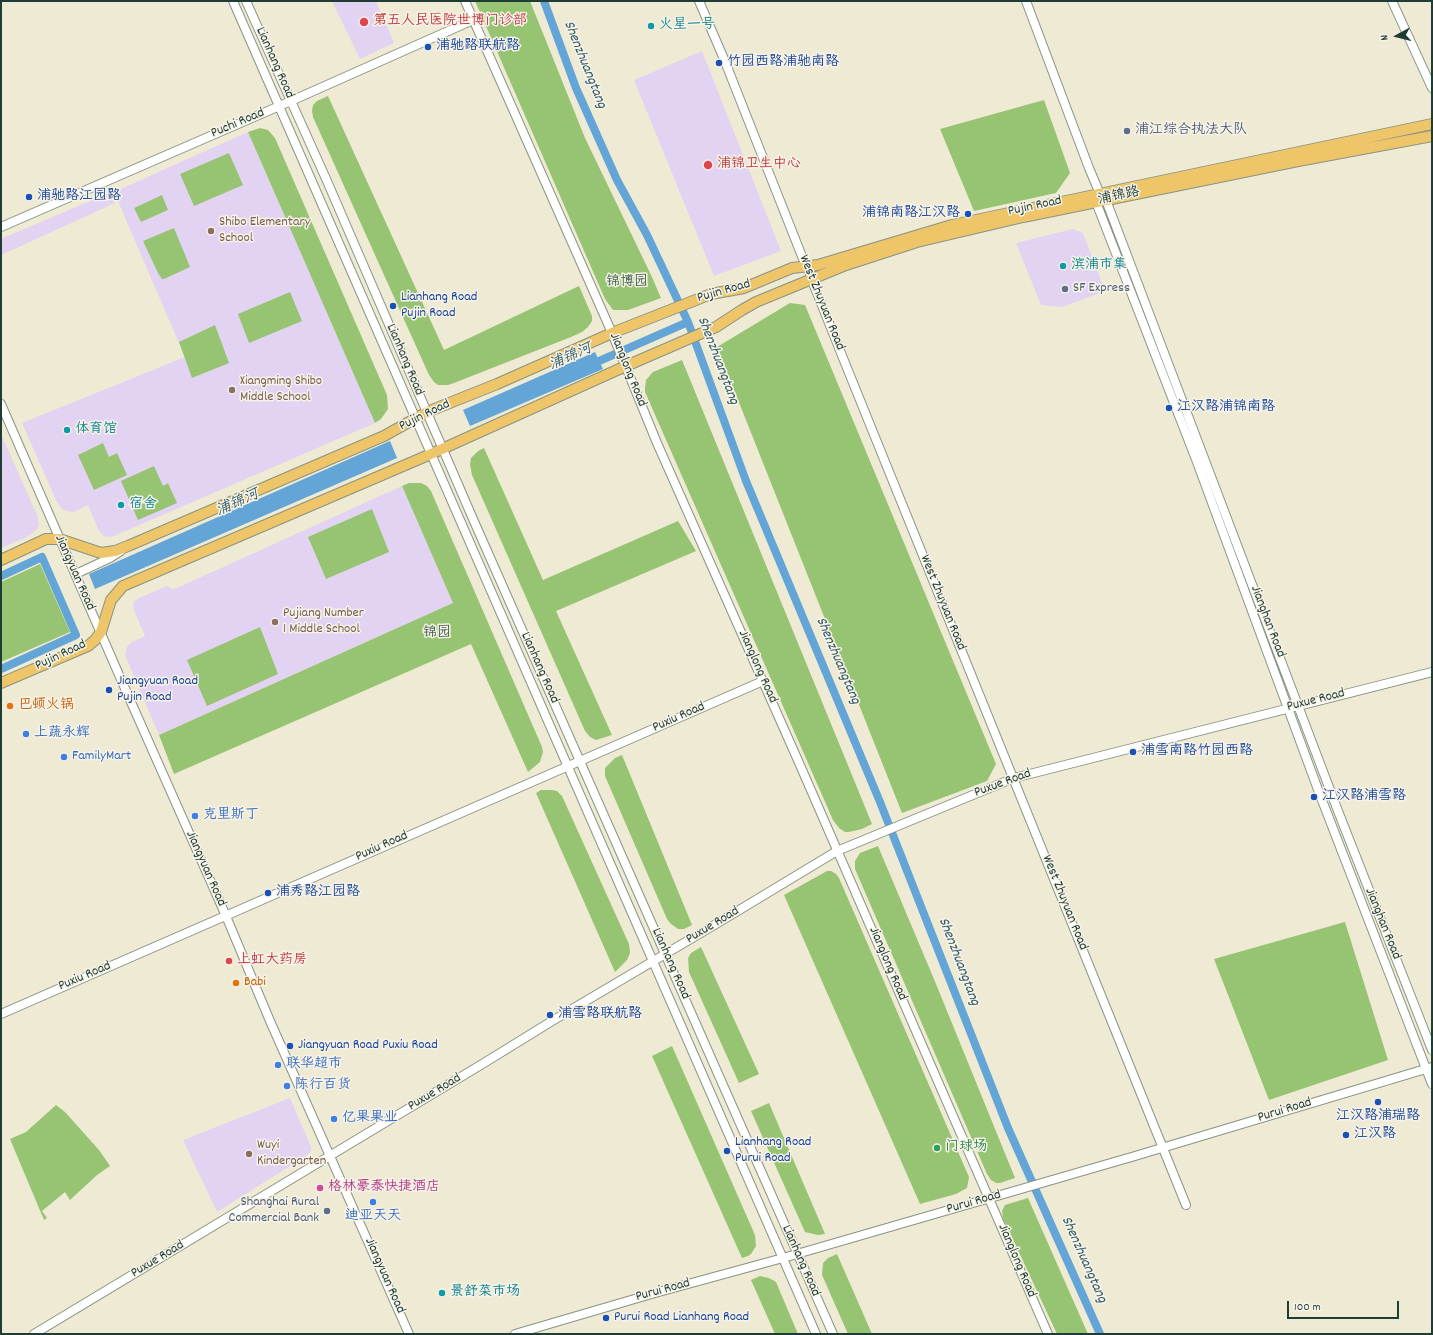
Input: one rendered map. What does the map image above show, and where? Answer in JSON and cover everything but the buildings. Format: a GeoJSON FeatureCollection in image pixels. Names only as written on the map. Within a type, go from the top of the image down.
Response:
{"type":"FeatureCollection","features":[{"type":"Feature","properties":{"kind":"main road","name":"Pujin Road"},"geometry":{"type":"LineString","coordinates":[[1,560],[46,539],[60,539],[102,553],[115,551],[429,417],[497,384],[612,333],[697,299],[711,294],[744,288],[792,268],[818,265],[952,225],[1101,199],[1432,124]]}},
{"type":"Feature","properties":{"kind":"main road","name":"浦锦路"},"geometry":{"type":"LineString","coordinates":[[793,287],[846,265],[917,242],[1101,199],[1432,136]]}},
{"type":"Feature","properties":{"kind":"main road","name":"Pujin Road"},"geometry":{"type":"LineString","coordinates":[[1,683],[88,646],[101,632],[111,600],[123,586],[441,445],[708,331],[747,307],[793,287]]}},
{"type":"Feature","properties":{"kind":"street","name":"Lianhang Road"},"geometry":{"type":"LineString","coordinates":[[233,1],[816,1334]]}},
{"type":"Feature","properties":{"kind":"street","name":"Lianhang Road"},"geometry":{"type":"LineString","coordinates":[[246,1],[833,1334]]}},
{"type":"Feature","properties":{"kind":"street","name":"Jianglong Road"},"geometry":{"type":"LineString","coordinates":[[465,1],[612,333],[657,443],[763,681],[1048,1334]]}},
{"type":"Feature","properties":{"kind":"street","name":"West Zhuyuan Road"},"geometry":{"type":"LineString","coordinates":[[699,1],[724,59],[803,259],[808,266],[1186,1205]]}},
{"type":"Feature","properties":{"kind":"street"},"geometry":{"type":"LineString","coordinates":[[1026,1],[1101,199],[1287,709],[1429,1068],[1432,1084]]}},
{"type":"Feature","properties":{"kind":"street"},"geometry":{"type":"LineString","coordinates":[[1392,1],[1432,88]]}},
{"type":"Feature","properties":{"kind":"street","name":"Puchi Road"},"geometry":{"type":"LineString","coordinates":[[1,227],[473,20]]}},
{"type":"Feature","properties":{"kind":"street","name":"Jianghan Road"},"geometry":{"type":"LineString","coordinates":[[1101,199],[1432,1050]]}},
{"type":"Feature","properties":{"kind":"street","name":"Jiangyuan Road"},"geometry":{"type":"LineString","coordinates":[[1,404],[409,1334]]}},
{"type":"Feature","properties":{"kind":"street","name":"Pujin Road"},"geometry":{"type":"LineString","coordinates":[[77,578],[77,574],[80,571],[110,558],[128,546]]}},
{"type":"Feature","properties":{"kind":"street","name":"Puxue Road"},"geometry":{"type":"LineString","coordinates":[[34,1334],[552,1021],[837,851],[1014,778],[1432,672]]}},
{"type":"Feature","properties":{"kind":"street","name":"Puxiu Road"},"geometry":{"type":"LineString","coordinates":[[1,1014],[763,681]]}},
{"type":"Feature","properties":{"kind":"street","name":"Purui Road"},"geometry":{"type":"LineString","coordinates":[[515,1334],[1163,1148],[1429,1068]]}},
{"type":"Feature","properties":{"kind":"shaded area","name":"第五人民医院世博门诊部"},"geometry":{"type":"Polygon","coordinates":[[[332,1],[376,1],[394,43],[360,59],[332,1]]]}},
{"type":"Feature","properties":{"kind":"shaded area","name":"浦锦卫生中心"},"geometry":{"type":"Polygon","coordinates":[[[702,51],[781,251],[714,276],[634,80],[702,51]]]}},
{"type":"Feature","properties":{"kind":"shaded area","name":"Xiangming Shibo Middle School"},"geometry":{"type":"Polygon","coordinates":[[[248,132],[375,423],[114,536],[104,536],[99,531],[88,505],[74,512],[63,510],[57,502],[22,423],[185,357],[114,192],[248,132]]]}},
{"type":"Feature","properties":{"kind":"shaded area"},"geometry":{"type":"Polygon","coordinates":[[[111,192],[115,203],[1,255],[1,239],[111,192]]]}},
{"type":"Feature","properties":{"kind":"shaded area"},"geometry":{"type":"Polygon","coordinates":[[[1073,229],[1083,233],[1105,291],[1062,307],[1041,305],[1016,243],[1073,229]]]}},
{"type":"Feature","properties":{"kind":"shaded area"},"geometry":{"type":"Polygon","coordinates":[[[1,434],[37,515],[39,526],[27,537],[1,548],[1,434]]]}},
{"type":"Feature","properties":{"kind":"shaded area","name":"Pujiang Number 1 Middle School"},"geometry":{"type":"Polygon","coordinates":[[[402,486],[453,603],[159,735],[125,655],[127,647],[132,642],[145,636],[133,608],[134,602],[139,598],[167,586],[172,589],[177,588],[402,486]]]}},
{"type":"Feature","properties":{"kind":"shaded area","name":"Wuyi Kindergarten"},"geometry":{"type":"Polygon","coordinates":[[[290,1098],[311,1147],[311,1151],[306,1156],[217,1212],[183,1140],[290,1098]]]}},
{"type":"Feature","properties":{"kind":"green space","name":"锦博园"},"geometry":{"type":"Polygon","coordinates":[[[475,1],[530,1],[585,138],[661,298],[628,310],[613,310],[605,299],[475,1]]]}},
{"type":"Feature","properties":{"kind":"green space"},"geometry":{"type":"Polygon","coordinates":[[[328,96],[444,350],[579,286],[592,316],[592,321],[588,327],[582,332],[571,337],[454,383],[448,385],[438,385],[434,382],[429,375],[313,117],[313,105],[317,101],[328,96]]]}},
{"type":"Feature","properties":{"kind":"green space"},"geometry":{"type":"Polygon","coordinates":[[[1044,100],[1070,173],[1056,193],[974,211],[940,129],[1044,100]]]}},
{"type":"Feature","properties":{"kind":"green space"},"geometry":{"type":"Polygon","coordinates":[[[260,128],[268,130],[275,138],[387,395],[388,409],[381,419],[375,423],[248,132],[260,128]]]}},
{"type":"Feature","properties":{"kind":"green space"},"geometry":{"type":"Polygon","coordinates":[[[229,153],[243,185],[194,206],[180,174],[229,153]]]}},
{"type":"Feature","properties":{"kind":"green space"},"geometry":{"type":"Polygon","coordinates":[[[162,195],[168,210],[141,222],[134,208],[162,195]]]}},
{"type":"Feature","properties":{"kind":"green space"},"geometry":{"type":"Polygon","coordinates":[[[174,228],[190,267],[162,279],[143,241],[174,228]]]}},
{"type":"Feature","properties":{"kind":"green space"},"geometry":{"type":"Polygon","coordinates":[[[290,292],[302,321],[249,343],[238,314],[290,292]]]}},
{"type":"Feature","properties":{"kind":"green space"},"geometry":{"type":"Polygon","coordinates":[[[790,303],[805,305],[996,764],[987,781],[902,813],[717,347],[790,303]]]}},
{"type":"Feature","properties":{"kind":"green space"},"geometry":{"type":"Polygon","coordinates":[[[215,325],[229,363],[192,378],[179,342],[215,325]]]}},
{"type":"Feature","properties":{"kind":"green space"},"geometry":{"type":"Polygon","coordinates":[[[682,360],[872,824],[862,829],[845,832],[839,828],[833,820],[645,392],[646,380],[653,372],[682,360]]]}},
{"type":"Feature","properties":{"kind":"green space"},"geometry":{"type":"Polygon","coordinates":[[[103,443],[109,457],[117,453],[127,475],[94,490],[78,455],[103,443]]]}},
{"type":"Feature","properties":{"kind":"green space"},"geometry":{"type":"Polygon","coordinates":[[[484,448],[543,580],[678,521],[696,551],[556,611],[612,735],[596,740],[590,737],[585,731],[472,475],[470,464],[471,458],[478,451],[484,448]]]}},
{"type":"Feature","properties":{"kind":"green space"},"geometry":{"type":"Polygon","coordinates":[[[154,466],[163,486],[168,483],[177,503],[138,520],[121,481],[154,466]]]}},
{"type":"Feature","properties":{"kind":"green space","name":"锦园"},"geometry":{"type":"Polygon","coordinates":[[[409,483],[421,483],[427,486],[431,491],[542,747],[543,752],[540,762],[528,772],[471,644],[174,774],[159,735],[453,603],[402,486],[409,483]]]}},
{"type":"Feature","properties":{"kind":"green space"},"geometry":{"type":"Polygon","coordinates":[[[372,509],[389,552],[326,579],[308,537],[372,509]]]}},
{"type":"Feature","properties":{"kind":"green space"},"geometry":{"type":"Polygon","coordinates":[[[40,564],[70,632],[1,662],[1,582],[40,564]]]}},
{"type":"Feature","properties":{"kind":"green space"},"geometry":{"type":"Polygon","coordinates":[[[260,627],[278,674],[207,706],[187,660],[260,627]]]}},
{"type":"Feature","properties":{"kind":"green space"},"geometry":{"type":"Polygon","coordinates":[[[622,755],[692,925],[684,929],[678,929],[667,919],[605,776],[605,768],[615,758],[622,755]]]}},
{"type":"Feature","properties":{"kind":"green space"},"geometry":{"type":"Polygon","coordinates":[[[541,790],[557,791],[562,796],[629,944],[630,953],[627,960],[615,972],[536,793],[541,790]]]}},
{"type":"Feature","properties":{"kind":"green space"},"geometry":{"type":"Polygon","coordinates":[[[878,846],[1015,1178],[996,1183],[991,1180],[987,1174],[855,869],[855,861],[860,853],[878,846]]]}},
{"type":"Feature","properties":{"kind":"green space"},"geometry":{"type":"Polygon","coordinates":[[[827,871],[831,871],[839,878],[969,1177],[967,1188],[956,1194],[920,1204],[784,895],[827,871]]]}},
{"type":"Feature","properties":{"kind":"green space"},"geometry":{"type":"Polygon","coordinates":[[[1345,922],[1388,1060],[1269,1100],[1214,959],[1345,922]]]}},
{"type":"Feature","properties":{"kind":"green space"},"geometry":{"type":"Polygon","coordinates":[[[701,947],[759,1074],[739,1083],[689,972],[688,958],[691,953],[701,947]]]}},
{"type":"Feature","properties":{"kind":"green space"},"geometry":{"type":"Polygon","coordinates":[[[672,1046],[755,1235],[756,1246],[748,1256],[742,1258],[652,1056],[672,1046]]]}},
{"type":"Feature","properties":{"kind":"green space"},"geometry":{"type":"Polygon","coordinates":[[[769,1103],[825,1234],[818,1235],[805,1232],[751,1111],[769,1103]]]}},
{"type":"Feature","properties":{"kind":"green space"},"geometry":{"type":"Polygon","coordinates":[[[56,1105],[65,1112],[99,1150],[110,1166],[97,1175],[70,1200],[65,1192],[42,1211],[47,1218],[44,1220],[10,1139],[26,1132],[56,1105]]]}},
{"type":"Feature","properties":{"kind":"green space"},"geometry":{"type":"Polygon","coordinates":[[[1028,1198],[1088,1334],[1057,1334],[1003,1218],[1002,1211],[1005,1205],[1028,1198]]]}},
{"type":"Feature","properties":{"kind":"green space"},"geometry":{"type":"Polygon","coordinates":[[[837,1254],[872,1334],[848,1334],[822,1275],[823,1263],[828,1258],[837,1254]]]}},
{"type":"Feature","properties":{"kind":"green space"},"geometry":{"type":"Polygon","coordinates":[[[760,1276],[769,1278],[776,1282],[798,1334],[775,1334],[751,1280],[760,1276]]]}},
{"type":"Feature","properties":{"kind":"water"},"geometry":{"type":"Polygon","coordinates":[[[595,352],[603,369],[470,426],[463,410],[595,352]]]}},
{"type":"Feature","properties":{"kind":"water"},"geometry":{"type":"Polygon","coordinates":[[[390,441],[397,458],[95,589],[89,574],[390,441]]]}},
{"type":"Feature","properties":{"kind":"waterway","name":"Shenzhuangtang"},"geometry":{"type":"LineString","coordinates":[[544,1],[576,88],[617,180],[647,235],[688,322],[746,481],[880,802],[1008,1128],[1100,1334]]}},
{"type":"Feature","properties":{"kind":"waterway","name":"浦锦河"},"geometry":{"type":"LineString","coordinates":[[590,365],[688,322]]}},
{"type":"Feature","properties":{"kind":"waterway"},"geometry":{"type":"LineString","coordinates":[[1,576],[42,557],[76,635],[1,669]]}},
{"type":"Feature","properties":{"kind":"place","name":"第五人民医院世博门诊部"},"geometry":{"type":"Point","coordinates":[364,22]}},
{"type":"Feature","properties":{"kind":"place","name":"火星一号"},"geometry":{"type":"Point","coordinates":[651,26]}},
{"type":"Feature","properties":{"kind":"place","name":"浦驰路联航路"},"geometry":{"type":"Point","coordinates":[428,47]}},
{"type":"Feature","properties":{"kind":"place","name":"竹园西路浦驰南路"},"geometry":{"type":"Point","coordinates":[719,63]}},
{"type":"Feature","properties":{"kind":"place","name":"浦江综合执法大队"},"geometry":{"type":"Point","coordinates":[1127,131]}},
{"type":"Feature","properties":{"kind":"place","name":"浦锦卫生中心"},"geometry":{"type":"Point","coordinates":[708,165]}},
{"type":"Feature","properties":{"kind":"place","name":"浦驰路江园路"},"geometry":{"type":"Point","coordinates":[29,197]}},
{"type":"Feature","properties":{"kind":"place","name":"浦锦南路江汉路"},"geometry":{"type":"Point","coordinates":[968,214]}},
{"type":"Feature","properties":{"kind":"place","name":"Shibo Elementary School"},"geometry":{"type":"Point","coordinates":[211,231]}},
{"type":"Feature","properties":{"kind":"place","name":"滨浦市集"},"geometry":{"type":"Point","coordinates":[1063,266]}},
{"type":"Feature","properties":{"kind":"place","name":"SF Express"},"geometry":{"type":"Point","coordinates":[1065,289]}},
{"type":"Feature","properties":{"kind":"place","name":"Lianhang Road Pujin Road"},"geometry":{"type":"Point","coordinates":[393,306]}},
{"type":"Feature","properties":{"kind":"place","name":"Xiangming Shibo Middle School"},"geometry":{"type":"Point","coordinates":[232,390]}},
{"type":"Feature","properties":{"kind":"place","name":"江汉路浦锦南路"},"geometry":{"type":"Point","coordinates":[1169,408]}},
{"type":"Feature","properties":{"kind":"place","name":"体育馆"},"geometry":{"type":"Point","coordinates":[67,430]}},
{"type":"Feature","properties":{"kind":"place","name":"宿舍"},"geometry":{"type":"Point","coordinates":[121,505]}},
{"type":"Feature","properties":{"kind":"place","name":"Pujiang Number 1 Middle School"},"geometry":{"type":"Point","coordinates":[275,622]}},
{"type":"Feature","properties":{"kind":"place","name":"Jiangyuan Road Pujin Road"},"geometry":{"type":"Point","coordinates":[109,690]}},
{"type":"Feature","properties":{"kind":"place","name":"巴顿火锅"},"geometry":{"type":"Point","coordinates":[10,706]}},
{"type":"Feature","properties":{"kind":"place","name":"上蔬永辉"},"geometry":{"type":"Point","coordinates":[26,734]}},
{"type":"Feature","properties":{"kind":"place","name":"浦雪南路竹园西路"},"geometry":{"type":"Point","coordinates":[1133,752]}},
{"type":"Feature","properties":{"kind":"place","name":"FamilyMart"},"geometry":{"type":"Point","coordinates":[64,757]}},
{"type":"Feature","properties":{"kind":"place","name":"江汉路浦雪路"},"geometry":{"type":"Point","coordinates":[1314,797]}},
{"type":"Feature","properties":{"kind":"place","name":"克里斯丁"},"geometry":{"type":"Point","coordinates":[195,816]}},
{"type":"Feature","properties":{"kind":"place","name":"浦秀路江园路"},"geometry":{"type":"Point","coordinates":[268,893]}},
{"type":"Feature","properties":{"kind":"place","name":"上虹大药房"},"geometry":{"type":"Point","coordinates":[229,961]}},
{"type":"Feature","properties":{"kind":"place","name":"Babi"},"geometry":{"type":"Point","coordinates":[236,983]}},
{"type":"Feature","properties":{"kind":"place","name":"浦雪路联航路"},"geometry":{"type":"Point","coordinates":[550,1015]}},
{"type":"Feature","properties":{"kind":"place","name":"Jiangyuan Road Puxiu Road"},"geometry":{"type":"Point","coordinates":[290,1046]}},
{"type":"Feature","properties":{"kind":"place","name":"联华超市"},"geometry":{"type":"Point","coordinates":[278,1065]}},
{"type":"Feature","properties":{"kind":"place","name":"陈行百货"},"geometry":{"type":"Point","coordinates":[287,1086]}},
{"type":"Feature","properties":{"kind":"place","name":"江汉路浦瑞路"},"geometry":{"type":"Point","coordinates":[1378,1102]}},
{"type":"Feature","properties":{"kind":"place","name":"亿果果业"},"geometry":{"type":"Point","coordinates":[334,1119]}},
{"type":"Feature","properties":{"kind":"place","name":"江汉路"},"geometry":{"type":"Point","coordinates":[1346,1135]}},
{"type":"Feature","properties":{"kind":"place","name":"门球场"},"geometry":{"type":"Point","coordinates":[937,1148]}},
{"type":"Feature","properties":{"kind":"place","name":"Lianhang Road Purui Road"},"geometry":{"type":"Point","coordinates":[727,1151]}},
{"type":"Feature","properties":{"kind":"place","name":"Wuyi Kindergarten"},"geometry":{"type":"Point","coordinates":[249,1154]}},
{"type":"Feature","properties":{"kind":"place","name":"格林豪泰快捷酒店"},"geometry":{"type":"Point","coordinates":[320,1188]}},
{"type":"Feature","properties":{"kind":"place","name":"迪亚天天"},"geometry":{"type":"Point","coordinates":[373,1202]}},
{"type":"Feature","properties":{"kind":"place","name":"Shanghai Rural Commercial Bank"},"geometry":{"type":"Point","coordinates":[327,1211]}},
{"type":"Feature","properties":{"kind":"place","name":"景舒菜市场"},"geometry":{"type":"Point","coordinates":[442,1293]}},
{"type":"Feature","properties":{"kind":"place","name":"Purui Road Lianhang Road"},"geometry":{"type":"Point","coordinates":[606,1318]}}]}
